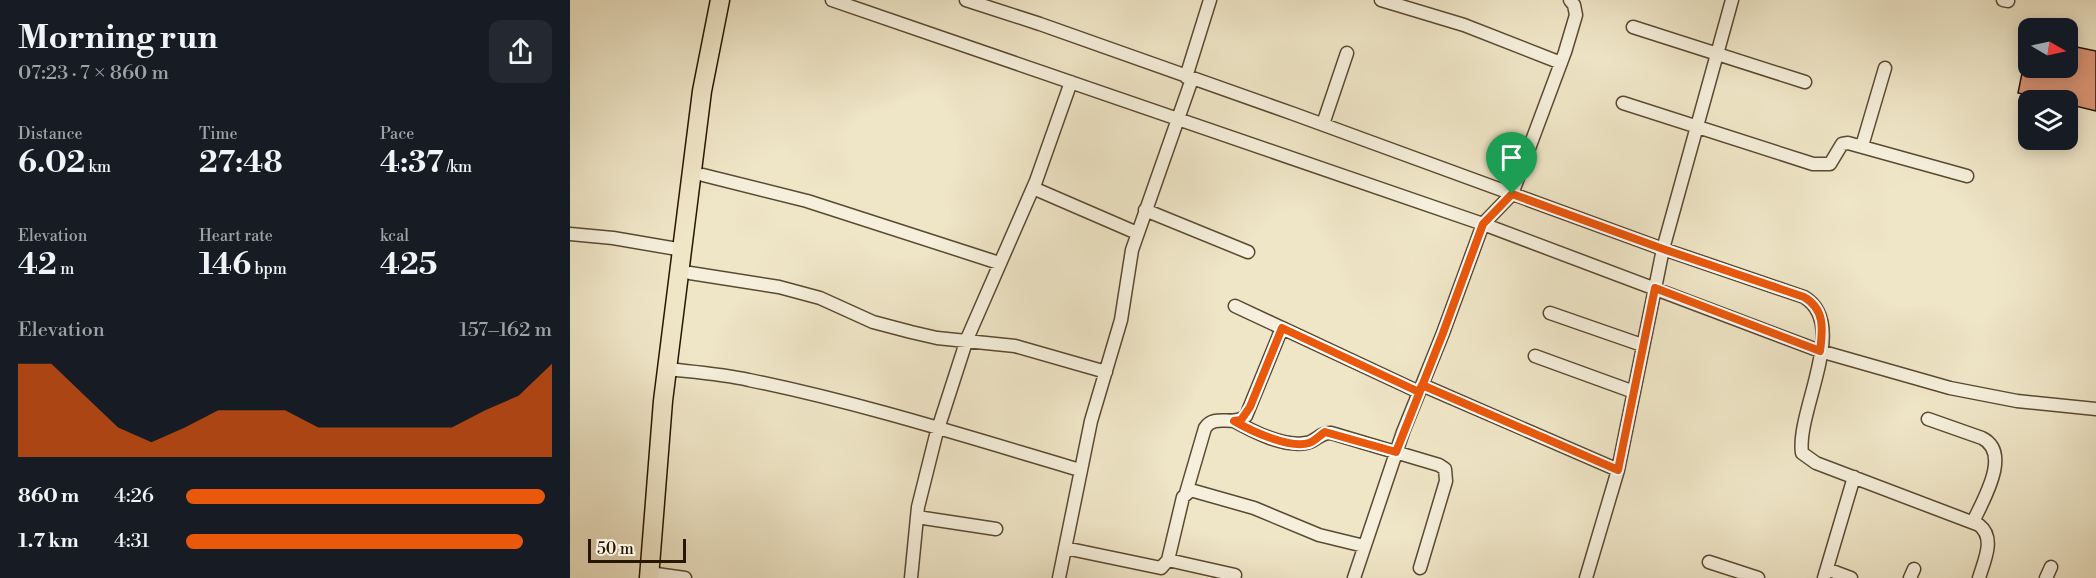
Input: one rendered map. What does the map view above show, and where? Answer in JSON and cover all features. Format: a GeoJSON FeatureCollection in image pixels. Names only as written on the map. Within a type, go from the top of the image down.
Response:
{"type":"FeatureCollection","features":[{"type":"Feature","properties":{"kind":"main road"},"geometry":{"type":"LineString","coordinates":[[673,370],[683,250],[702,91],[720,0]]}},
{"type":"Feature","properties":{"kind":"main road"},"geometry":{"type":"LineString","coordinates":[[654,576],[654,502],[690,273],[712,93],[730,0]]}},
{"type":"Feature","properties":{"kind":"street"},"geometry":{"type":"LineString","coordinates":[[832,0],[1483,224],[1820,351],[1950,388],[2017,401],[2096,409]]}},
{"type":"Feature","properties":{"kind":"street"},"geometry":{"type":"LineString","coordinates":[[966,0],[1323,124],[1813,302],[1822,319],[1820,351],[1802,435],[1802,453],[1816,464],[1973,522],[1986,530],[1989,537],[1979,578]]}},
{"type":"Feature","properties":{"kind":"street"},"geometry":{"type":"LineString","coordinates":[[1059,578],[1080,470],[1121,320],[1128,268],[1137,233],[1177,119],[1209,0]]}},
{"type":"Feature","properties":{"kind":"street"},"geometry":{"type":"LineString","coordinates":[[1381,0],[1464,26],[1561,63]]}},
{"type":"Feature","properties":{"kind":"street"},"geometry":{"type":"LineString","coordinates":[[1354,578],[1396,452],[1483,224],[1512,194],[1561,63],[1576,15],[1574,5],[1570,0]]}},
{"type":"Feature","properties":{"kind":"street"},"geometry":{"type":"LineString","coordinates":[[1586,578],[1618,470],[1663,249],[1732,0]]}},
{"type":"Feature","properties":{"kind":"street"},"geometry":{"type":"LineString","coordinates":[[1633,27],[1805,82]]}},
{"type":"Feature","properties":{"kind":"street"},"geometry":{"type":"LineString","coordinates":[[1323,124],[1347,53]]}},
{"type":"Feature","properties":{"kind":"street"},"geometry":{"type":"LineString","coordinates":[[1862,146],[1885,68]]}},
{"type":"Feature","properties":{"kind":"street"},"geometry":{"type":"LineString","coordinates":[[912,578],[917,517],[927,465],[939,426],[967,339],[1033,188],[1071,82]]}},
{"type":"Feature","properties":{"kind":"street"},"geometry":{"type":"LineString","coordinates":[[1623,103],[1823,166],[1830,164],[1842,144],[1848,142],[1967,176]]}},
{"type":"Feature","properties":{"kind":"street"},"geometry":{"type":"LineString","coordinates":[[703,175],[807,201],[999,263]]}},
{"type":"Feature","properties":{"kind":"street"},"geometry":{"type":"LineString","coordinates":[[1033,188],[1137,233]]}},
{"type":"Feature","properties":{"kind":"street"},"geometry":{"type":"LineString","coordinates":[[1145,210],[1248,252]]}},
{"type":"Feature","properties":{"kind":"street"},"geometry":{"type":"LineString","coordinates":[[570,234],[613,238],[683,250]]}},
{"type":"Feature","properties":{"kind":"street"},"geometry":{"type":"LineString","coordinates":[[690,273],[779,287],[820,298],[873,322],[937,338],[967,339],[1015,346],[1106,372]]}},
{"type":"Feature","properties":{"kind":"street"},"geometry":{"type":"LineString","coordinates":[[1235,306],[1421,388],[1618,470]]}},
{"type":"Feature","properties":{"kind":"street"},"geometry":{"type":"LineString","coordinates":[[1550,313],[1642,345]]}},
{"type":"Feature","properties":{"kind":"street"},"geometry":{"type":"LineString","coordinates":[[1164,568],[1178,513],[1205,428],[1209,422],[1215,420],[1241,420],[1250,407],[1282,328]]}},
{"type":"Feature","properties":{"kind":"street"},"geometry":{"type":"LineString","coordinates":[[1534,356],[1634,392]]}},
{"type":"Feature","properties":{"kind":"street"},"geometry":{"type":"LineString","coordinates":[[673,370],[748,379],[939,426],[1080,470]]}},
{"type":"Feature","properties":{"kind":"street"},"geometry":{"type":"LineString","coordinates":[[1928,419],[1989,441],[1993,447],[1996,455],[1995,466],[1973,522]]}},
{"type":"Feature","properties":{"kind":"street"},"geometry":{"type":"LineString","coordinates":[[1234,421],[1266,436],[1288,442],[1309,443],[1325,432],[1439,465],[1447,474],[1420,568]]}},
{"type":"Feature","properties":{"kind":"street"},"geometry":{"type":"LineString","coordinates":[[1851,578],[1826,574],[1854,477]]}},
{"type":"Feature","properties":{"kind":"street"},"geometry":{"type":"LineString","coordinates":[[1186,493],[1202,491],[1267,513],[1305,530],[1364,546]]}},
{"type":"Feature","properties":{"kind":"street"},"geometry":{"type":"LineString","coordinates":[[917,517],[996,529]]}},
{"type":"Feature","properties":{"kind":"street"},"geometry":{"type":"LineString","coordinates":[[1065,548],[1156,568],[1235,575]]}},
{"type":"Feature","properties":{"kind":"street"},"geometry":{"type":"LineString","coordinates":[[1709,562],[1758,578]]}},
{"type":"Feature","properties":{"kind":"street"},"geometry":{"type":"LineString","coordinates":[[654,576],[685,578]]}},
{"type":"Feature","properties":{"kind":"building"},"geometry":{"type":"Polygon","coordinates":[[[2078,47],[2096,51],[2096,111],[2078,107],[2078,90],[2019,90],[2021,78],[2078,78],[2078,47]]]}},
{"type":"Feature","properties":{"kind":"route"},"geometry":{"type":"LineString","coordinates":[[1512,194],[1483,224],[1443,333],[1419,392],[1403,432],[1396,452],[1325,432],[1309,443],[1288,442],[1249,430],[1234,421],[1246,416],[1282,328],[1419,392],[1422,385],[1618,470],[1655,288],[1820,351],[1822,319],[1813,302],[1804,297],[1512,194]]}}]}
